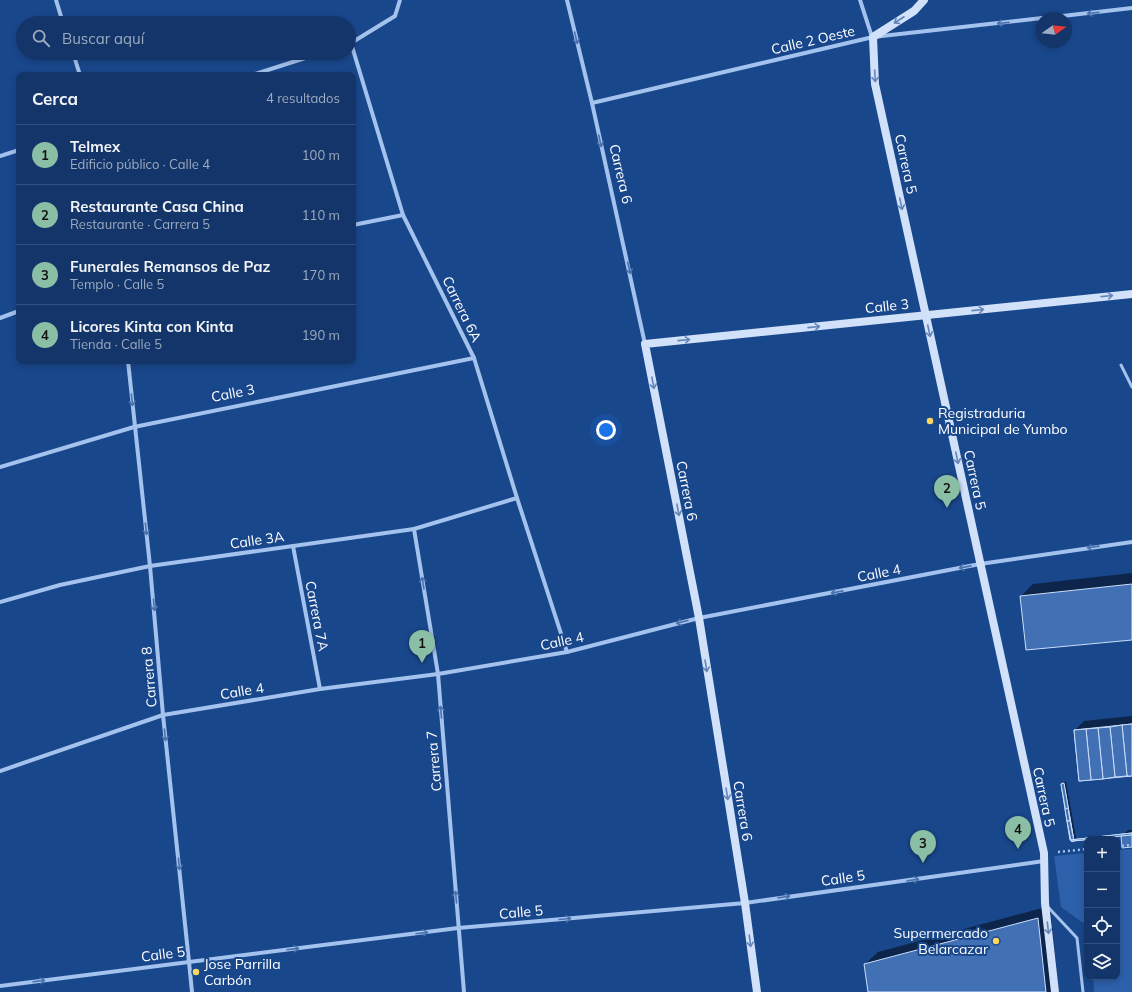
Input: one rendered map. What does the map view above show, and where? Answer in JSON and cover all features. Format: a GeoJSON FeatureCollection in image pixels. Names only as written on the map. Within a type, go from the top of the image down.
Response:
{"type":"FeatureCollection","features":[{"type":"Feature","properties":{"kind":"street"},"geometry":{"type":"LineString","coordinates":[[56,0],[62,16]]}},
{"type":"Feature","properties":{"kind":"street","name":"Carrera 6A"},"geometry":{"type":"LineString","coordinates":[[356,40],[394,16],[400,0]]}},
{"type":"Feature","properties":{"kind":"street","name":"Carrera 6"},"geometry":{"type":"LineString","coordinates":[[566,0],[592,103],[646,344],[699,618],[745,902],[757,992]]}},
{"type":"Feature","properties":{"kind":"street"},"geometry":{"type":"LineString","coordinates":[[860,0],[873,37],[914,11],[924,0]]}},
{"type":"Feature","properties":{"kind":"street"},"geometry":{"type":"LineString","coordinates":[[1072,15],[1132,8]]}},
{"type":"Feature","properties":{"kind":"street","name":"Calle 2 Oeste"},"geometry":{"type":"LineString","coordinates":[[592,103],[873,37],[1036,19]]}},
{"type":"Feature","properties":{"kind":"street","name":"Carrera 5"},"geometry":{"type":"LineString","coordinates":[[873,37],[875,84],[1044,857],[1045,903],[1055,992]]}},
{"type":"Feature","properties":{"kind":"street"},"geometry":{"type":"LineString","coordinates":[[75,60],[79,72]]}},
{"type":"Feature","properties":{"kind":"street"},"geometry":{"type":"LineString","coordinates":[[261,72],[299,60]]}},
{"type":"Feature","properties":{"kind":"street","name":"Carrera 6A"},"geometry":{"type":"LineString","coordinates":[[355,60],[403,215],[474,358],[517,498],[567,652]]}},
{"type":"Feature","properties":{"kind":"street"},"geometry":{"type":"LineString","coordinates":[[0,156],[16,151]]}},
{"type":"Feature","properties":{"kind":"street"},"geometry":{"type":"LineString","coordinates":[[356,224],[403,215]]}},
{"type":"Feature","properties":{"kind":"street","name":"Calle 3"},"geometry":{"type":"LineString","coordinates":[[646,344],[1132,294]]}},
{"type":"Feature","properties":{"kind":"street"},"geometry":{"type":"LineString","coordinates":[[0,318],[16,312]]}},
{"type":"Feature","properties":{"kind":"street","name":"Calle 3"},"geometry":{"type":"LineString","coordinates":[[0,467],[134,427],[474,358]]}},
{"type":"Feature","properties":{"kind":"street","name":"Carrera 8"},"geometry":{"type":"LineString","coordinates":[[128,364],[150,566],[163,715],[192,992]]}},
{"type":"Feature","properties":{"kind":"street","name":"Calle 3A"},"geometry":{"type":"LineString","coordinates":[[0,602],[60,585],[150,566],[414,529],[517,498]]}},
{"type":"Feature","properties":{"kind":"street","name":"Carrera 7"},"geometry":{"type":"LineString","coordinates":[[414,529],[438,674],[464,992]]}},
{"type":"Feature","properties":{"kind":"street","name":"Calle 4"},"geometry":{"type":"LineString","coordinates":[[0,771],[163,715],[320,690],[438,674],[567,652],[699,618],[980,564],[1132,542]]}},
{"type":"Feature","properties":{"kind":"street","name":"Carrera 7A"},"geometry":{"type":"LineString","coordinates":[[293,546],[320,690]]}},
{"type":"Feature","properties":{"kind":"street","name":"Calle 5"},"geometry":{"type":"LineString","coordinates":[[0,986],[458,928],[745,902],[1044,857]]}},
{"type":"Feature","properties":{"kind":"lane"},"geometry":{"type":"LineString","coordinates":[[1121,365],[1132,387]]}},
{"type":"Feature","properties":{"kind":"lane"},"geometry":{"type":"LineString","coordinates":[[1045,903],[1076,938],[1082,992]]}},
{"type":"Feature","properties":{"kind":"path"},"geometry":{"type":"LineString","coordinates":[[1120,846],[1132,845]]}},
{"type":"Feature","properties":{"kind":"path"},"geometry":{"type":"LineString","coordinates":[[1044,857],[1084,850]]}},
{"type":"Feature","properties":{"kind":"shaded area"},"geometry":{"type":"Polygon","coordinates":[[[1132,849],[1132,992],[1094,992],[1093,980],[1120,980],[1120,850],[1132,849]]]}},
{"type":"Feature","properties":{"kind":"shaded area"},"geometry":{"type":"Polygon","coordinates":[[[1084,853],[1084,924],[1061,907],[1054,856],[1084,853]]]}},
{"type":"Feature","properties":{"kind":"building"},"geometry":{"type":"Polygon","coordinates":[[[1132,584],[1132,640],[1026,650],[1020,596],[1132,584]]]}},
{"type":"Feature","properties":{"kind":"building"},"geometry":{"type":"Polygon","coordinates":[[[1132,724],[1132,776],[1079,781],[1074,730],[1132,724]]]}},
{"type":"Feature","properties":{"kind":"building"},"geometry":{"type":"Polygon","coordinates":[[[1132,724],[1132,776],[1127,776],[1122,725],[1132,724]]]}},
{"type":"Feature","properties":{"kind":"building"},"geometry":{"type":"Polygon","coordinates":[[[1122,725],[1127,776],[1115,777],[1110,727],[1122,725]]]}},
{"type":"Feature","properties":{"kind":"building"},"geometry":{"type":"Polygon","coordinates":[[[1110,727],[1115,777],[1103,779],[1098,728],[1110,727]]]}},
{"type":"Feature","properties":{"kind":"building"},"geometry":{"type":"Polygon","coordinates":[[[1098,728],[1103,779],[1091,780],[1086,729],[1098,728]]]}},
{"type":"Feature","properties":{"kind":"building"},"geometry":{"type":"Polygon","coordinates":[[[1086,729],[1091,780],[1079,781],[1074,730],[1086,729]]]}},
{"type":"Feature","properties":{"kind":"building"},"geometry":{"type":"Polygon","coordinates":[[[1063,783],[1074,841],[1070,840],[1061,784],[1063,783]]]}},
{"type":"Feature","properties":{"kind":"building"},"geometry":{"type":"Polygon","coordinates":[[[1064,783],[1074,841],[1071,841],[1061,784],[1064,783]]]}},
{"type":"Feature","properties":{"kind":"building"},"geometry":{"type":"Polygon","coordinates":[[[1068,808],[1070,821],[1067,821],[1065,809],[1068,808]]]}},
{"type":"Feature","properties":{"kind":"building"},"geometry":{"type":"Polygon","coordinates":[[[1067,821],[1070,821],[1074,841],[1071,841],[1067,821]]]}},
{"type":"Feature","properties":{"kind":"building"},"geometry":{"type":"Polygon","coordinates":[[[1132,833],[1132,835],[1105,836],[1132,833]]]}},
{"type":"Feature","properties":{"kind":"building"},"geometry":{"type":"Polygon","coordinates":[[[1132,833],[1132,835],[1105,836],[1132,833]]]}},
{"type":"Feature","properties":{"kind":"building"},"geometry":{"type":"Polygon","coordinates":[[[1132,835],[1132,847],[1122,848],[1121,836],[1132,835]]]}},
{"type":"Feature","properties":{"kind":"building"},"geometry":{"type":"Polygon","coordinates":[[[1084,838],[1084,840],[1070,840],[1084,838]]]}},
{"type":"Feature","properties":{"kind":"building"},"geometry":{"type":"Polygon","coordinates":[[[1084,838],[1084,840],[1070,840],[1084,838]]]}},
{"type":"Feature","properties":{"kind":"building","name":"Supermercado Belarcazar"},"geometry":{"type":"Polygon","coordinates":[[[1038,918],[1046,992],[868,992],[864,964],[1038,918]]]}},
{"type":"Feature","properties":{"kind":"place","name":"Registraduria Municipal de Yumbo"},"geometry":{"type":"Point","coordinates":[930,421]}},
{"type":"Feature","properties":{"kind":"place","name":"Restaurante Casa China"},"geometry":{"type":"Point","coordinates":[947,508]}},
{"type":"Feature","properties":{"kind":"place","name":"Telmex"},"geometry":{"type":"Point","coordinates":[422,663]}},
{"type":"Feature","properties":{"kind":"place","name":"Licores Kinta con Kinta"},"geometry":{"type":"Point","coordinates":[1018,849]}},
{"type":"Feature","properties":{"kind":"place","name":"Funerales Remansos de Paz"},"geometry":{"type":"Point","coordinates":[923,863]}},
{"type":"Feature","properties":{"kind":"place","name":"Supermercado Belarcazar"},"geometry":{"type":"Point","coordinates":[996,941]}},
{"type":"Feature","properties":{"kind":"place","name":"Jose Parrilla Carbón"},"geometry":{"type":"Point","coordinates":[196,972]}}]}
